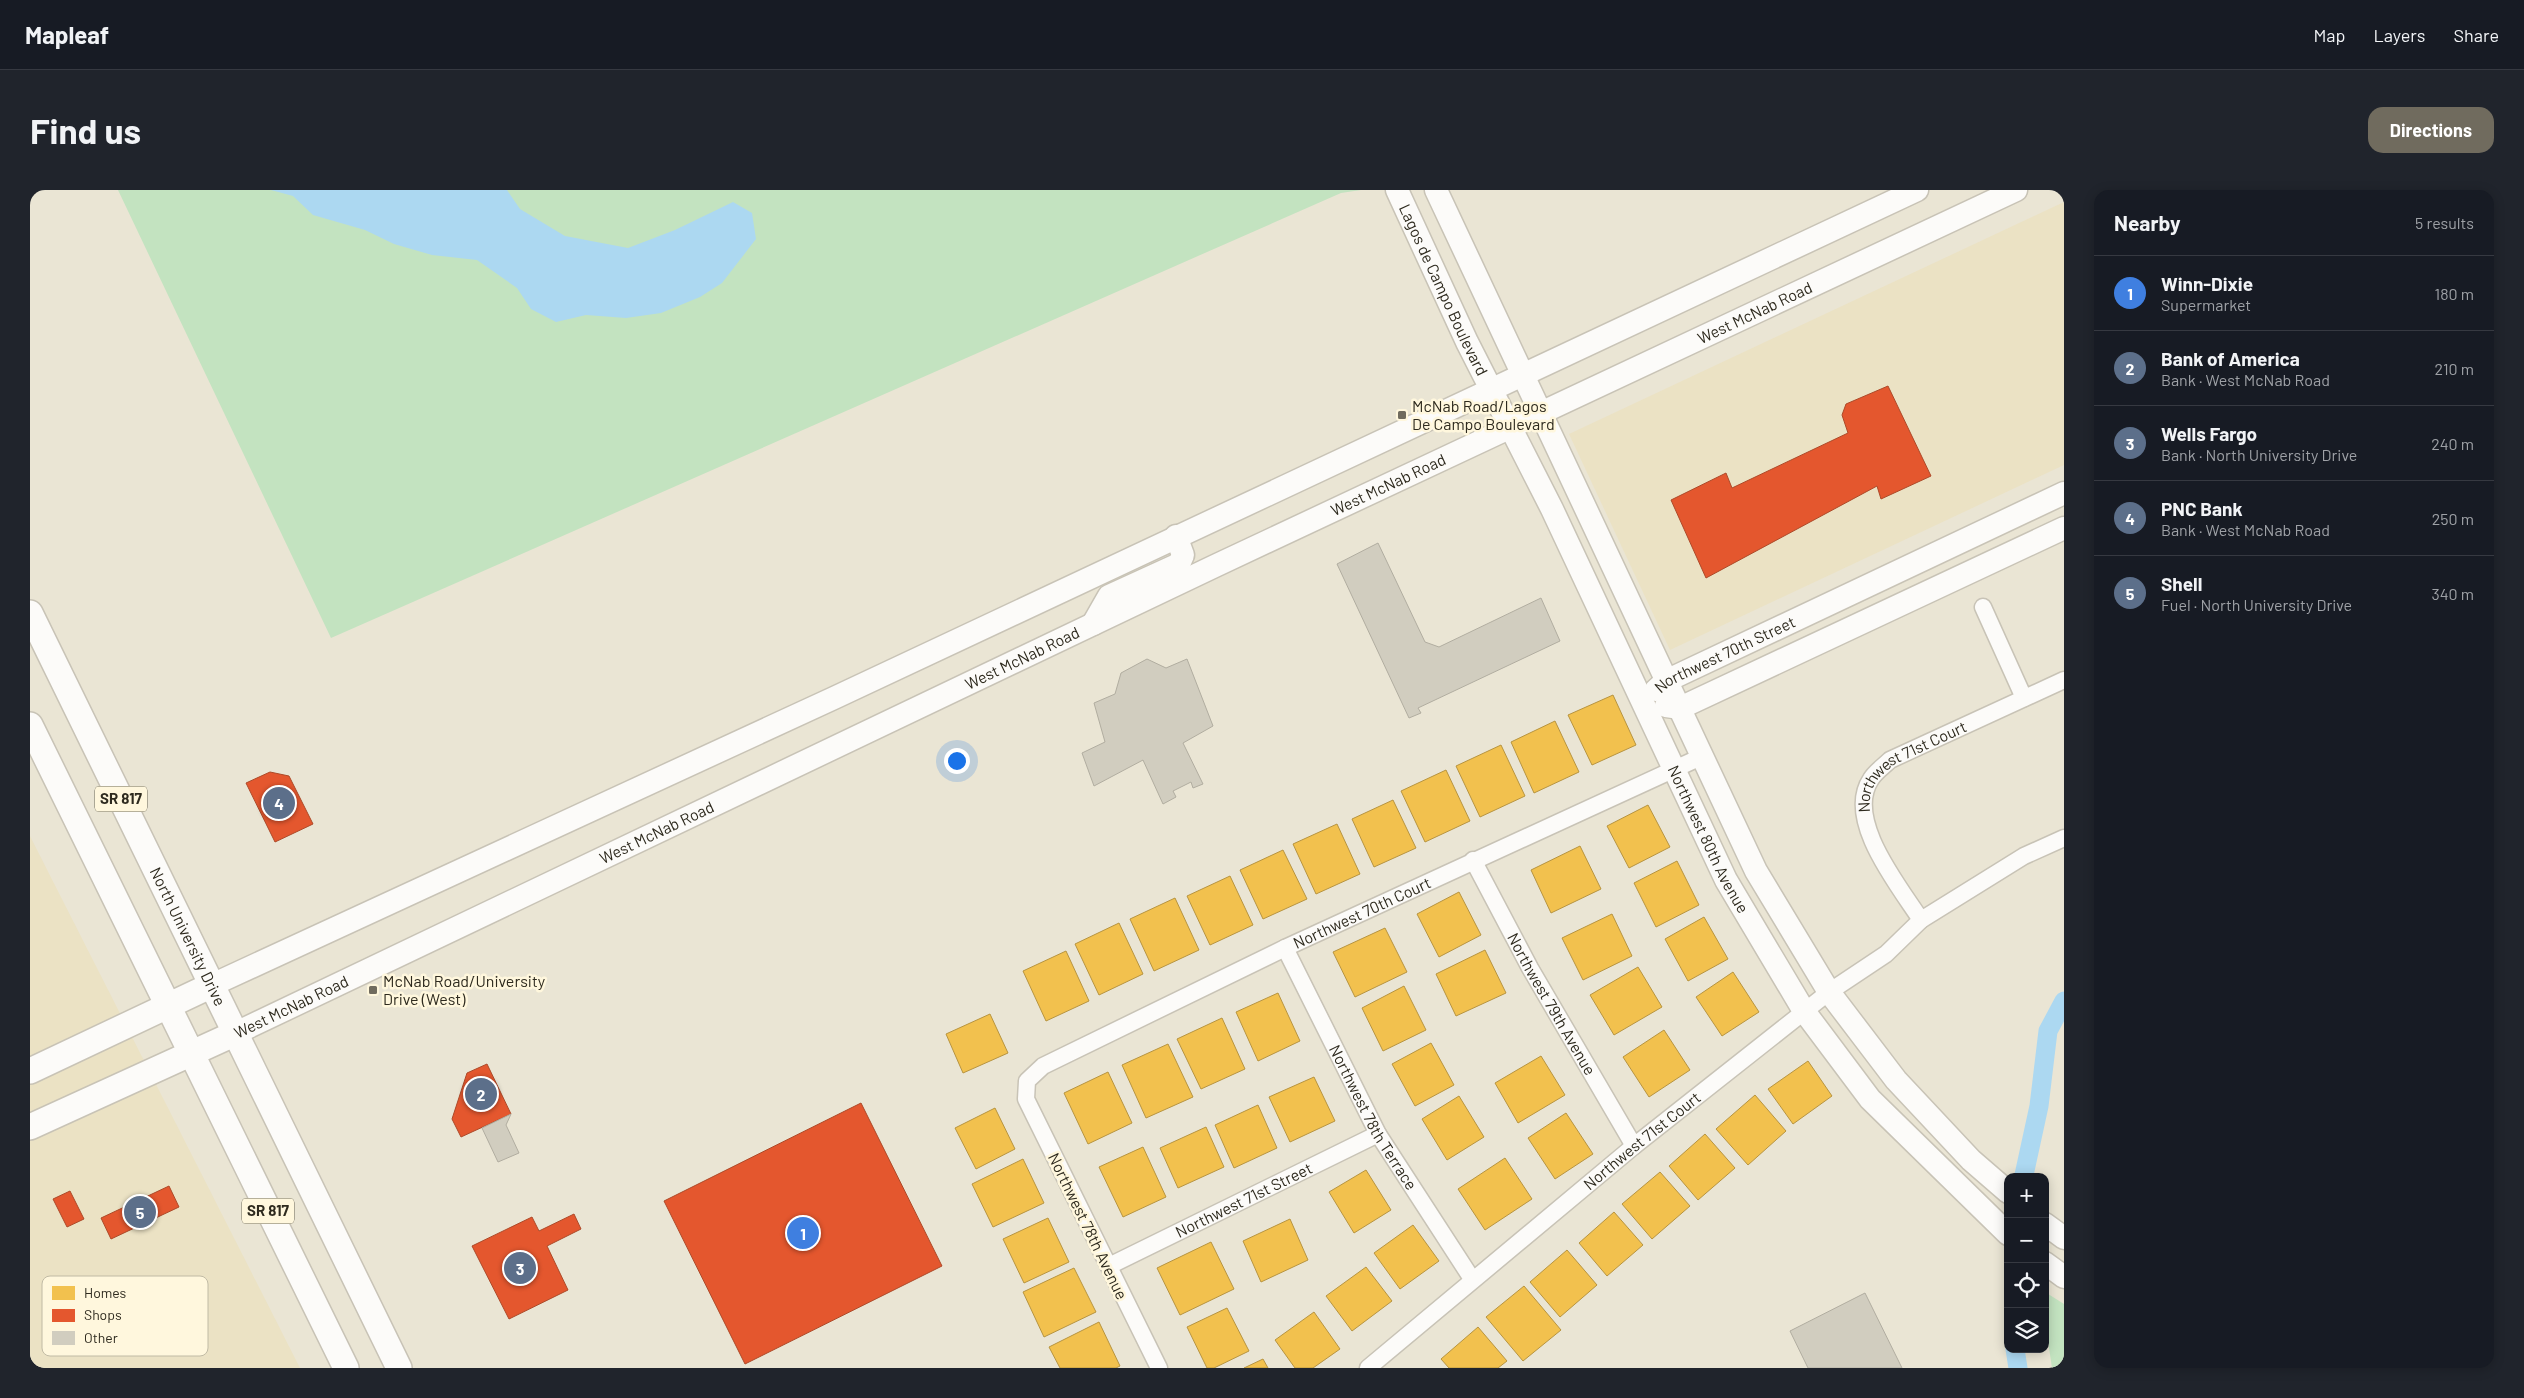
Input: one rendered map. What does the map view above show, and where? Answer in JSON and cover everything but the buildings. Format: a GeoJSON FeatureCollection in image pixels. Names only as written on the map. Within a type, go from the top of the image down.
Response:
{"type":"FeatureCollection","features":[{"type":"Feature","properties":{"kind":"main road","name":"Lagos de Campo Boulevard"},"geometry":{"type":"LineString","coordinates":[[1397,190],[1466,342],[1491,389]]}},
{"type":"Feature","properties":{"kind":"main road"},"geometry":{"type":"LineString","coordinates":[[1436,190],[1522,375]]}},
{"type":"Feature","properties":{"kind":"main road"},"geometry":{"type":"LineString","coordinates":[[30,1071],[834,698],[1917,190]]}},
{"type":"Feature","properties":{"kind":"main road","name":"West McNab Road"},"geometry":{"type":"LineString","coordinates":[[30,1127],[236,1033],[1093,624],[2016,190]]}},
{"type":"Feature","properties":{"kind":"main road","name":"Northwest 80th Avenue"},"geometry":{"type":"LineString","coordinates":[[1522,375],[1610,557],[1756,871],[1829,992],[1896,1080],[1971,1160],[2004,1189]]}},
{"type":"Feature","properties":{"kind":"main road","name":"Northwest 80th Avenue"},"geometry":{"type":"LineString","coordinates":[[1491,389],[1512,428],[1726,880],[1804,1011],[1870,1099],[2004,1230]]}},
{"type":"Feature","properties":{"kind":"main road","name":"Northwest 70th Street"},"geometry":{"type":"LineString","coordinates":[[1643,704],[1666,680],[2064,493]]}},
{"type":"Feature","properties":{"kind":"main road","name":"Northwest 70th Street"},"geometry":{"type":"LineString","coordinates":[[1643,704],[1680,708],[2064,528]]}},
{"type":"Feature","properties":{"kind":"main road"},"geometry":{"type":"LineString","coordinates":[[1093,624],[1109,596],[1179,564],[1183,555],[1176,536]]}},
{"type":"Feature","properties":{"kind":"main road","name":"North University Drive"},"geometry":{"type":"LineString","coordinates":[[30,613],[399,1368]]}},
{"type":"Feature","properties":{"kind":"main road","name":"SR 817"},"geometry":{"type":"LineString","coordinates":[[30,725],[190,1054],[346,1368]]}},
{"type":"Feature","properties":{"kind":"main road"},"geometry":{"type":"LineString","coordinates":[[2049,1227],[2064,1238]]}},
{"type":"Feature","properties":{"kind":"main road"},"geometry":{"type":"LineString","coordinates":[[2046,1263],[2064,1277]]}},
{"type":"Feature","properties":{"kind":"street"},"geometry":{"type":"LineString","coordinates":[[1984,607],[2024,698]]}},
{"type":"Feature","properties":{"kind":"street","name":"Northwest 71st Court"},"geometry":{"type":"LineString","coordinates":[[1921,920],[1875,846],[1864,819],[1864,795],[1871,778],[1890,760],[2064,680]]}},
{"type":"Feature","properties":{"kind":"street","name":"Northwest 70th Court"},"geometry":{"type":"LineString","coordinates":[[1027,1081],[1043,1066],[1285,948],[1703,756]]}},
{"type":"Feature","properties":{"kind":"street","name":"Northwest 71st Court"},"geometry":{"type":"LineString","coordinates":[[1368,1368],[1472,1279],[1634,1146],[1804,1011],[1886,954],[1921,920],[2024,856],[2064,838]]}},
{"type":"Feature","properties":{"kind":"street","name":"Northwest 79th Avenue"},"geometry":{"type":"LineString","coordinates":[[1474,860],[1530,968],[1634,1146]]}},
{"type":"Feature","properties":{"kind":"street","name":"Northwest 78th Terrace"},"geometry":{"type":"LineString","coordinates":[[1285,948],[1378,1134],[1472,1279]]}},
{"type":"Feature","properties":{"kind":"street","name":"Northwest 78th Avenue"},"geometry":{"type":"LineString","coordinates":[[1027,1081],[1026,1099],[1159,1368]]}},
{"type":"Feature","properties":{"kind":"street","name":"Northwest 71st Street"},"geometry":{"type":"LineString","coordinates":[[1109,1266],[1378,1134]]}},
{"type":"Feature","properties":{"kind":"shaded area"},"geometry":{"type":"Polygon","coordinates":[[[2064,202],[2064,465],[1670,650],[1569,434],[2064,202]]]}},
{"type":"Feature","properties":{"kind":"shaded area"},"geometry":{"type":"Polygon","coordinates":[[[30,836],[300,1368],[30,1368],[30,836]]]}},
{"type":"Feature","properties":{"kind":"green space"},"geometry":{"type":"Polygon","coordinates":[[[118,190],[1361,190],[1341,193],[331,638],[118,190]]]}},
{"type":"Feature","properties":{"kind":"green space"},"geometry":{"type":"Polygon","coordinates":[[[2049,1295],[2064,1304],[2064,1368],[2052,1368],[2049,1348],[2049,1295]]]}},
{"type":"Feature","properties":{"kind":"water"},"geometry":{"type":"Polygon","coordinates":[[[271,190],[507,190],[520,209],[565,236],[628,248],[675,230],[733,202],[752,213],[756,239],[722,283],[700,297],[661,313],[626,318],[586,315],[556,322],[531,309],[517,288],[477,260],[432,255],[394,244],[365,230],[313,215],[293,196],[271,190]]]}},
{"type":"Feature","properties":{"kind":"waterway"},"geometry":{"type":"LineString","coordinates":[[2024,1173],[2039,1106],[2048,1031],[2064,1001]]}},
{"type":"Feature","properties":{"kind":"waterway"},"geometry":{"type":"LineString","coordinates":[[2016,1353],[2018,1368]]}},
{"type":"Feature","properties":{"kind":"place","name":"McNab Road/Lagos De Campo Boulevard"},"geometry":{"type":"Point","coordinates":[1402,415]}},
{"type":"Feature","properties":{"kind":"place","name":"PNC Bank"},"geometry":{"type":"Point","coordinates":[279,803]}},
{"type":"Feature","properties":{"kind":"place","name":"McNab Road/University Drive (West)"},"geometry":{"type":"Point","coordinates":[373,990]}},
{"type":"Feature","properties":{"kind":"place","name":"Bank of America"},"geometry":{"type":"Point","coordinates":[481,1094]}},
{"type":"Feature","properties":{"kind":"place","name":"Shell"},"geometry":{"type":"Point","coordinates":[140,1212]}},
{"type":"Feature","properties":{"kind":"place","name":"Winn-Dixie"},"geometry":{"type":"Point","coordinates":[803,1233]}},
{"type":"Feature","properties":{"kind":"place","name":"Wells Fargo"},"geometry":{"type":"Point","coordinates":[520,1268]}}]}
